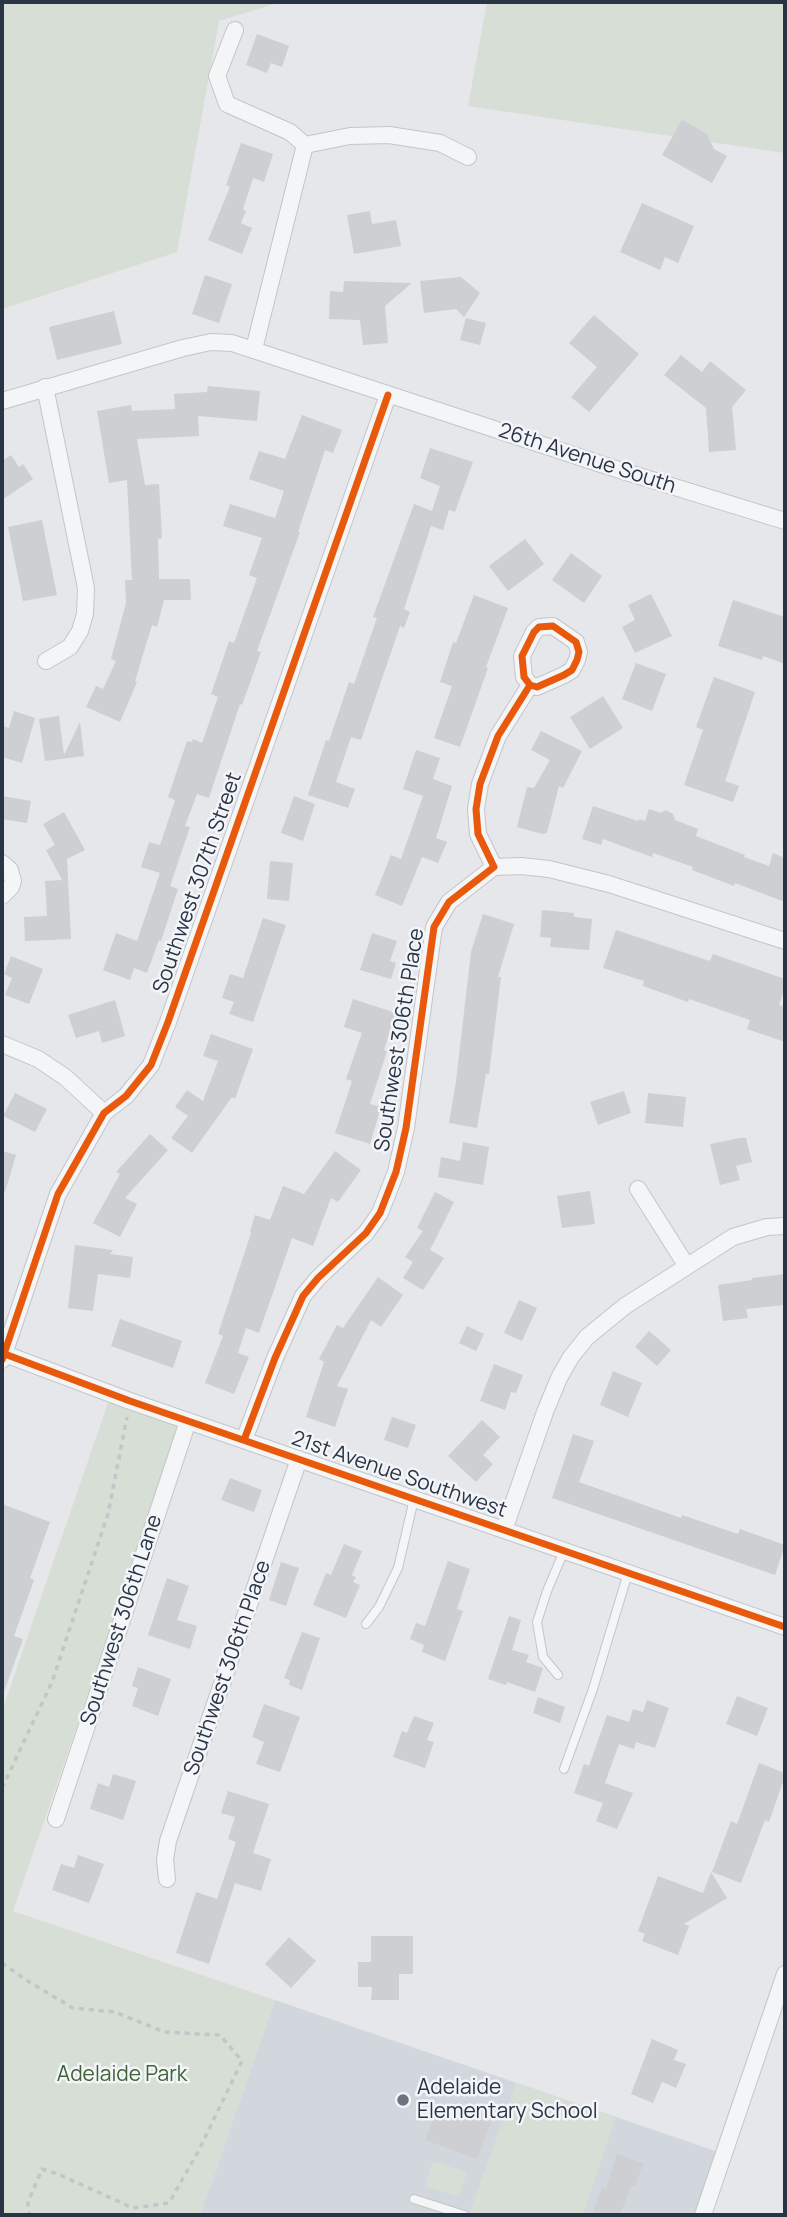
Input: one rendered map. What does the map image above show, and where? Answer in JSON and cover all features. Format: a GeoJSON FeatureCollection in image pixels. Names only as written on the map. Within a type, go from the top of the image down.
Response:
{"type":"FeatureCollection","features":[{"type":"Feature","properties":{"kind":"street"},"geometry":{"type":"LineString","coordinates":[[235,30],[217,76],[227,104],[290,132],[305,145]]}},
{"type":"Feature","properties":{"kind":"street"},"geometry":{"type":"LineString","coordinates":[[305,145],[351,136],[389,135],[440,143],[468,157]]}},
{"type":"Feature","properties":{"kind":"street"},"geometry":{"type":"LineString","coordinates":[[254,349],[305,145]]}},
{"type":"Feature","properties":{"kind":"street","name":"26th Avenue South"},"geometry":{"type":"LineString","coordinates":[[2,401],[211,342],[232,343],[388,396],[785,521]]}},
{"type":"Feature","properties":{"kind":"street"},"geometry":{"type":"LineString","coordinates":[[45,387],[86,588],[85,614],[80,631],[70,647],[46,662]]}},
{"type":"Feature","properties":{"kind":"street","name":"Southwest 307th Street"},"geometry":{"type":"LineString","coordinates":[[3,1356],[58,1194],[104,1113],[126,1096],[151,1065],[388,396]]}},
{"type":"Feature","properties":{"kind":"street"},"geometry":{"type":"LineString","coordinates":[[530,685],[498,736],[480,784],[476,809],[478,834],[494,867],[521,866],[549,870],[609,884],[785,941]]}},
{"type":"Feature","properties":{"kind":"street"},"geometry":{"type":"LineString","coordinates":[[2,863],[10,870],[13,881],[2,896]]}},
{"type":"Feature","properties":{"kind":"street","name":"Southwest 306th Place"},"geometry":{"type":"LineString","coordinates":[[244,1440],[275,1357],[303,1296],[318,1278],[358,1242],[380,1213],[396,1172],[406,1128],[433,927],[449,902],[494,867]]}},
{"type":"Feature","properties":{"kind":"street"},"geometry":{"type":"LineString","coordinates":[[2,1044],[47,1065],[65,1077],[104,1113]]}},
{"type":"Feature","properties":{"kind":"street"},"geometry":{"type":"LineString","coordinates":[[638,1189],[687,1265]]}},
{"type":"Feature","properties":{"kind":"street"},"geometry":{"type":"LineString","coordinates":[[504,1530],[545,1412],[571,1357],[587,1337],[604,1321],[733,1237],[767,1227],[785,1226]]}},
{"type":"Feature","properties":{"kind":"street","name":"21st Avenue Southwest"},"geometry":{"type":"LineString","coordinates":[[3,1356],[785,1627]]}},
{"type":"Feature","properties":{"kind":"street","name":"Southwest 306th Lane"},"geometry":{"type":"LineString","coordinates":[[56,1819],[188,1421]]}},
{"type":"Feature","properties":{"kind":"street","name":"Southwest 306th Place"},"geometry":{"type":"LineString","coordinates":[[167,1879],[165,1860],[168,1841],[299,1459]]}},
{"type":"Feature","properties":{"kind":"street"},"geometry":{"type":"LineString","coordinates":[[703,2215],[785,1974]]}},
{"type":"Feature","properties":{"kind":"lane"},"geometry":{"type":"LineString","coordinates":[[366,1624],[379,1607],[398,1569],[414,1499]]}},
{"type":"Feature","properties":{"kind":"lane"},"geometry":{"type":"LineString","coordinates":[[558,1675],[543,1657],[537,1622],[564,1551]]}},
{"type":"Feature","properties":{"kind":"lane"},"geometry":{"type":"LineString","coordinates":[[564,1769],[593,1689],[628,1573]]}},
{"type":"Feature","properties":{"kind":"lane"},"geometry":{"type":"LineString","coordinates":[[414,2199],[464,2215]]}},
{"type":"Feature","properties":{"kind":"path"},"geometry":{"type":"LineString","coordinates":[[2,1788],[52,1682],[108,1514],[130,1401]]}},
{"type":"Feature","properties":{"kind":"path"},"geometry":{"type":"LineString","coordinates":[[2,1963],[74,2008],[115,2012],[164,2032],[220,2035],[242,2061],[220,2102],[199,2151],[169,2203],[133,2208],[42,2169],[28,2202],[29,2215]]}},
{"type":"Feature","properties":{"kind":"shaded area","name":"Adelaide Elementary School"},"geometry":{"type":"Polygon","coordinates":[[[275,2000],[724,2154],[703,2215],[200,2215],[275,2000]]]}},
{"type":"Feature","properties":{"kind":"green space"},"geometry":{"type":"Polygon","coordinates":[[[2,2],[281,2],[219,21],[177,252],[2,309],[2,2]]]}},
{"type":"Feature","properties":{"kind":"green space"},"geometry":{"type":"Polygon","coordinates":[[[487,2],[785,2],[785,153],[468,106],[487,2]]]}},
{"type":"Feature","properties":{"kind":"green space","name":"Adelaide Park"},"geometry":{"type":"Polygon","coordinates":[[[111,1394],[183,1419],[13,1911],[275,2000],[200,2215],[2,2215],[2,1711],[111,1394]]]}},
{"type":"Feature","properties":{"kind":"green space"},"geometry":{"type":"Polygon","coordinates":[[[516,2083],[616,2117],[583,2215],[484,2215],[470,2211],[516,2083]]]}},
{"type":"Feature","properties":{"kind":"green space"},"geometry":{"type":"Polygon","coordinates":[[[433,2161],[467,2172],[459,2197],[425,2186],[433,2161]]]}},
{"type":"Feature","properties":{"kind":"building"},"geometry":{"type":"Polygon","coordinates":[[[257,34],[289,46],[282,67],[271,63],[267,73],[246,65],[257,34]]]}},
{"type":"Feature","properties":{"kind":"building"},"geometry":{"type":"Polygon","coordinates":[[[682,120],[707,134],[714,149],[727,156],[712,183],[662,155],[682,120]]]}},
{"type":"Feature","properties":{"kind":"building"},"geometry":{"type":"Polygon","coordinates":[[[241,143],[273,154],[264,182],[253,178],[243,209],[246,211],[241,223],[252,228],[242,254],[208,240],[230,187],[226,185],[241,143]]]}},
{"type":"Feature","properties":{"kind":"building"},"geometry":{"type":"Polygon","coordinates":[[[642,203],[694,226],[678,263],[665,257],[660,270],[620,252],[642,203]]]}},
{"type":"Feature","properties":{"kind":"building"},"geometry":{"type":"Polygon","coordinates":[[[370,211],[372,224],[396,220],[401,246],[354,254],[347,215],[370,211]]]}},
{"type":"Feature","properties":{"kind":"building"},"geometry":{"type":"Polygon","coordinates":[[[205,275],[232,284],[219,323],[192,314],[205,275]]]}},
{"type":"Feature","properties":{"kind":"building"},"geometry":{"type":"Polygon","coordinates":[[[461,277],[480,293],[464,317],[456,309],[424,313],[420,281],[461,277]]]}},
{"type":"Feature","properties":{"kind":"building"},"geometry":{"type":"Polygon","coordinates":[[[344,281],[412,283],[385,306],[388,343],[363,345],[360,320],[329,319],[330,291],[343,292],[344,281]]]}},
{"type":"Feature","properties":{"kind":"building"},"geometry":{"type":"Polygon","coordinates":[[[114,311],[122,344],[57,360],[49,327],[114,311]]]}},
{"type":"Feature","properties":{"kind":"building"},"geometry":{"type":"Polygon","coordinates":[[[594,315],[639,354],[589,412],[571,397],[597,367],[569,343],[594,315]]]}},
{"type":"Feature","properties":{"kind":"building"},"geometry":{"type":"Polygon","coordinates":[[[466,318],[486,323],[480,345],[460,340],[466,318]]]}},
{"type":"Feature","properties":{"kind":"building"},"geometry":{"type":"Polygon","coordinates":[[[681,355],[702,372],[710,361],[746,390],[732,407],[736,450],[709,452],[706,408],[664,375],[681,355]]]}},
{"type":"Feature","properties":{"kind":"building"},"geometry":{"type":"Polygon","coordinates":[[[208,386],[260,391],[257,421],[198,416],[199,436],[137,439],[145,485],[159,484],[162,538],[158,539],[159,579],[190,579],[191,600],[164,600],[157,627],[152,625],[135,681],[137,682],[120,722],[86,707],[96,686],[103,689],[116,661],[111,659],[126,603],[125,580],[132,580],[127,480],[109,483],[97,411],[131,405],[132,411],[175,409],[174,394],[207,392],[208,386]]]}},
{"type":"Feature","properties":{"kind":"building"},"geometry":{"type":"Polygon","coordinates":[[[302,415],[342,430],[333,453],[325,450],[300,532],[257,651],[261,652],[242,705],[240,704],[209,798],[197,794],[185,826],[190,827],[170,886],[178,889],[161,941],[159,940],[147,973],[134,968],[130,980],[103,970],[116,933],[137,941],[160,873],[141,867],[149,842],[160,845],[175,800],[168,797],[187,741],[192,742],[193,739],[202,743],[218,697],[211,694],[229,641],[234,643],[257,578],[249,575],[262,538],[223,526],[230,504],[275,518],[284,491],[249,479],[259,451],[285,459],[302,415]]]}},
{"type":"Feature","properties":{"kind":"building"},"geometry":{"type":"Polygon","coordinates":[[[430,448],[473,462],[455,512],[449,510],[443,530],[431,526],[404,609],[410,612],[404,628],[400,626],[361,740],[351,737],[336,782],[355,789],[348,808],[308,795],[349,682],[354,684],[377,618],[373,617],[414,504],[432,511],[440,486],[420,478],[430,448]]]}},
{"type":"Feature","properties":{"kind":"building"},"geometry":{"type":"Polygon","coordinates":[[[11,455],[19,467],[23,464],[33,479],[2,500],[2,461],[11,455]]]}},
{"type":"Feature","properties":{"kind":"building"},"geometry":{"type":"Polygon","coordinates":[[[42,520],[57,595],[23,601],[8,527],[42,520]]]}},
{"type":"Feature","properties":{"kind":"building"},"geometry":{"type":"Polygon","coordinates":[[[525,539],[544,564],[508,591],[489,566],[525,539]]]}},
{"type":"Feature","properties":{"kind":"building"},"geometry":{"type":"Polygon","coordinates":[[[571,553],[602,576],[584,603],[552,580],[571,553]]]}},
{"type":"Feature","properties":{"kind":"building"},"geometry":{"type":"Polygon","coordinates":[[[651,594],[672,636],[635,653],[622,627],[635,620],[628,605],[651,594]]]}},
{"type":"Feature","properties":{"kind":"building"},"geometry":{"type":"Polygon","coordinates":[[[474,595],[508,608],[460,747],[434,738],[452,686],[440,682],[453,642],[456,643],[474,595]]]}},
{"type":"Feature","properties":{"kind":"building"},"geometry":{"type":"Polygon","coordinates":[[[733,600],[785,617],[785,664],[763,656],[762,660],[718,646],[733,600]]]}},
{"type":"Feature","properties":{"kind":"building"},"geometry":{"type":"Polygon","coordinates":[[[636,663],[666,674],[652,711],[622,699],[636,663]]]}},
{"type":"Feature","properties":{"kind":"building"},"geometry":{"type":"Polygon","coordinates":[[[714,677],[755,692],[725,781],[739,786],[733,802],[684,785],[703,730],[696,727],[714,677]]]}},
{"type":"Feature","properties":{"kind":"building"},"geometry":{"type":"Polygon","coordinates":[[[603,696],[623,728],[590,749],[570,717],[603,696]]]}},
{"type":"Feature","properties":{"kind":"building"},"geometry":{"type":"Polygon","coordinates":[[[14,711],[35,718],[22,763],[2,757],[2,726],[9,728],[14,711]]]}},
{"type":"Feature","properties":{"kind":"building"},"geometry":{"type":"Polygon","coordinates":[[[59,716],[64,755],[80,722],[84,756],[45,761],[39,719],[59,716]]]}},
{"type":"Feature","properties":{"kind":"building"},"geometry":{"type":"Polygon","coordinates":[[[541,731],[582,751],[563,788],[559,786],[547,833],[542,834],[517,827],[527,787],[534,788],[550,760],[531,750],[541,731]]]}},
{"type":"Feature","properties":{"kind":"building"},"geometry":{"type":"Polygon","coordinates":[[[416,750],[440,758],[433,779],[452,786],[436,838],[447,842],[438,863],[422,857],[402,906],[375,895],[391,855],[401,859],[423,796],[403,789],[416,750]]]}},
{"type":"Feature","properties":{"kind":"building"},"geometry":{"type":"Polygon","coordinates":[[[2,796],[31,801],[27,823],[2,819],[2,796]]]}},
{"type":"Feature","properties":{"kind":"building"},"geometry":{"type":"Polygon","coordinates":[[[294,796],[315,804],[303,841],[281,833],[294,796]]]}},
{"type":"Feature","properties":{"kind":"building"},"geometry":{"type":"Polygon","coordinates":[[[593,806],[638,821],[645,821],[649,809],[661,813],[666,810],[673,814],[675,820],[698,829],[696,836],[745,855],[744,857],[769,866],[773,853],[785,858],[785,902],[735,883],[734,886],[692,870],[693,867],[653,853],[652,857],[603,839],[601,845],[582,839],[593,806]]]}},
{"type":"Feature","properties":{"kind":"building"},"geometry":{"type":"Polygon","coordinates":[[[64,812],[85,850],[67,859],[71,939],[25,941],[24,917],[47,916],[45,881],[62,880],[46,850],[55,845],[43,824],[64,812]]]}},
{"type":"Feature","properties":{"kind":"building"},"geometry":{"type":"Polygon","coordinates":[[[270,861],[293,863],[289,901],[267,899],[270,861]]]}},
{"type":"Feature","properties":{"kind":"building"},"geometry":{"type":"Polygon","coordinates":[[[542,910],[574,913],[574,917],[592,919],[589,950],[550,947],[551,938],[540,937],[542,910]]]}},
{"type":"Feature","properties":{"kind":"building"},"geometry":{"type":"Polygon","coordinates":[[[483,914],[514,924],[498,977],[501,977],[489,1074],[486,1074],[477,1128],[449,1123],[471,952],[483,914]]]}},
{"type":"Feature","properties":{"kind":"building"},"geometry":{"type":"Polygon","coordinates":[[[263,918],[286,925],[253,1022],[229,1014],[234,1002],[222,998],[230,974],[243,978],[263,918]]]}},
{"type":"Feature","properties":{"kind":"building"},"geometry":{"type":"Polygon","coordinates":[[[616,930],[710,961],[713,954],[785,979],[779,1005],[785,1007],[785,1042],[747,1029],[750,1020],[689,999],[688,1002],[643,986],[644,981],[603,968],[616,930]]]}},
{"type":"Feature","properties":{"kind":"building"},"geometry":{"type":"Polygon","coordinates":[[[372,933],[397,941],[390,961],[396,963],[391,979],[360,970],[372,933]]]}},
{"type":"Feature","properties":{"kind":"building"},"geometry":{"type":"Polygon","coordinates":[[[11,956],[43,969],[29,1004],[5,995],[12,978],[4,974],[11,956]]]}},
{"type":"Feature","properties":{"kind":"building"},"geometry":{"type":"Polygon","coordinates":[[[353,999],[396,1013],[370,1104],[381,1107],[370,1144],[335,1133],[352,1081],[346,1079],[362,1033],[344,1027],[353,999]]]}},
{"type":"Feature","properties":{"kind":"building"},"geometry":{"type":"Polygon","coordinates":[[[115,1000],[125,1036],[102,1043],[99,1031],[76,1038],[68,1015],[115,1000]]]}},
{"type":"Feature","properties":{"kind":"building"},"geometry":{"type":"Polygon","coordinates":[[[211,1034],[253,1049],[235,1099],[232,1097],[192,1153],[171,1138],[188,1116],[175,1107],[187,1090],[203,1101],[218,1061],[203,1056],[211,1034]]]}},
{"type":"Feature","properties":{"kind":"building"},"geometry":{"type":"Polygon","coordinates":[[[624,1091],[631,1113],[598,1125],[590,1102],[624,1091]]]}},
{"type":"Feature","properties":{"kind":"building"},"geometry":{"type":"Polygon","coordinates":[[[15,1093],[47,1109],[35,1132],[3,1116],[15,1093]]]}},
{"type":"Feature","properties":{"kind":"building"},"geometry":{"type":"Polygon","coordinates":[[[648,1093],[686,1097],[683,1127],[645,1123],[648,1093]]]}},
{"type":"Feature","properties":{"kind":"building"},"geometry":{"type":"Polygon","coordinates":[[[150,1134],[168,1150],[125,1198],[137,1204],[120,1237],[93,1223],[120,1174],[116,1172],[150,1134]]]}},
{"type":"Feature","properties":{"kind":"building"},"geometry":{"type":"Polygon","coordinates":[[[746,1138],[752,1162],[736,1166],[740,1180],[720,1185],[710,1144],[746,1138]]]}},
{"type":"Feature","properties":{"kind":"building"},"geometry":{"type":"Polygon","coordinates":[[[463,1142],[489,1147],[483,1185],[438,1177],[441,1157],[460,1161],[463,1142]]]}},
{"type":"Feature","properties":{"kind":"building"},"geometry":{"type":"Polygon","coordinates":[[[2,1151],[16,1155],[5,1192],[2,1191],[2,1151]]]}},
{"type":"Feature","properties":{"kind":"building"},"geometry":{"type":"Polygon","coordinates":[[[335,1151],[361,1170],[338,1202],[331,1198],[313,1246],[292,1238],[259,1333],[246,1328],[238,1353],[249,1357],[234,1394],[205,1383],[223,1336],[218,1334],[255,1215],[270,1220],[283,1186],[304,1194],[335,1151]]]}},
{"type":"Feature","properties":{"kind":"building"},"geometry":{"type":"Polygon","coordinates":[[[590,1191],[595,1224],[562,1228],[557,1196],[590,1191]]]}},
{"type":"Feature","properties":{"kind":"building"},"geometry":{"type":"Polygon","coordinates":[[[435,1192],[454,1202],[430,1250],[444,1258],[423,1290],[403,1278],[413,1262],[405,1257],[423,1231],[417,1228],[435,1192]]]}},
{"type":"Feature","properties":{"kind":"building"},"geometry":{"type":"Polygon","coordinates":[[[75,1245],[113,1250],[110,1254],[133,1257],[130,1278],[98,1274],[93,1311],[68,1308],[75,1245]]]}},
{"type":"Feature","properties":{"kind":"building"},"geometry":{"type":"Polygon","coordinates":[[[785,1274],[785,1305],[746,1309],[748,1318],[723,1321],[718,1285],[785,1274]]]}},
{"type":"Feature","properties":{"kind":"building"},"geometry":{"type":"Polygon","coordinates":[[[378,1277],[403,1295],[381,1327],[371,1320],[337,1386],[348,1389],[335,1427],[306,1417],[324,1362],[319,1359],[337,1325],[343,1328],[378,1277]]]}},
{"type":"Feature","properties":{"kind":"building"},"geometry":{"type":"Polygon","coordinates":[[[519,1300],[537,1308],[522,1341],[504,1333],[519,1300]]]}},
{"type":"Feature","properties":{"kind":"building"},"geometry":{"type":"Polygon","coordinates":[[[120,1319],[182,1341],[173,1368],[111,1346],[120,1319]]]}},
{"type":"Feature","properties":{"kind":"building"},"geometry":{"type":"Polygon","coordinates":[[[467,1326],[484,1334],[476,1351],[459,1343],[467,1326]]]}},
{"type":"Feature","properties":{"kind":"building"},"geometry":{"type":"Polygon","coordinates":[[[649,1331],[671,1350],[657,1366],[635,1347],[649,1331]]]}},
{"type":"Feature","properties":{"kind":"building"},"geometry":{"type":"Polygon","coordinates":[[[494,1364],[523,1375],[516,1393],[511,1392],[505,1410],[480,1401],[494,1364]]]}},
{"type":"Feature","properties":{"kind":"building"},"geometry":{"type":"Polygon","coordinates":[[[613,1371],[642,1383],[628,1417],[600,1405],[613,1371]]]}},
{"type":"Feature","properties":{"kind":"building"},"geometry":{"type":"Polygon","coordinates":[[[392,1417],[416,1425],[408,1448],[384,1440],[392,1417]]]}},
{"type":"Feature","properties":{"kind":"building"},"geometry":{"type":"Polygon","coordinates":[[[482,1420],[500,1437],[483,1455],[493,1464],[476,1482],[448,1456],[482,1420]]]}},
{"type":"Feature","properties":{"kind":"building"},"geometry":{"type":"Polygon","coordinates":[[[573,1434],[594,1441],[579,1482],[681,1518],[682,1515],[738,1534],[740,1529],[785,1545],[775,1575],[552,1498],[573,1434]]]}},
{"type":"Feature","properties":{"kind":"building"},"geometry":{"type":"Polygon","coordinates":[[[230,1478],[262,1490],[254,1512],[221,1500],[230,1478]]]}},
{"type":"Feature","properties":{"kind":"building"},"geometry":{"type":"Polygon","coordinates":[[[2,1504],[50,1522],[30,1578],[34,1580],[14,1636],[23,1639],[4,1692],[2,1692],[2,1504]]]}},
{"type":"Feature","properties":{"kind":"building"},"geometry":{"type":"Polygon","coordinates":[[[344,1544],[362,1551],[352,1575],[356,1577],[353,1582],[360,1585],[346,1618],[313,1605],[326,1573],[331,1575],[344,1544]]]}},
{"type":"Feature","properties":{"kind":"building"},"geometry":{"type":"Polygon","coordinates":[[[448,1561],[470,1569],[457,1609],[463,1611],[445,1661],[422,1652],[424,1645],[410,1639],[416,1623],[425,1626],[448,1561]]]}},
{"type":"Feature","properties":{"kind":"building"},"geometry":{"type":"Polygon","coordinates":[[[281,1562],[299,1568],[286,1606],[269,1600],[281,1562]]]}},
{"type":"Feature","properties":{"kind":"building"},"geometry":{"type":"Polygon","coordinates":[[[167,1578],[189,1586],[177,1620],[197,1626],[190,1649],[148,1635],[167,1578]]]}},
{"type":"Feature","properties":{"kind":"building"},"geometry":{"type":"Polygon","coordinates":[[[509,1616],[521,1620],[512,1650],[529,1655],[526,1662],[543,1668],[535,1692],[507,1682],[506,1685],[488,1679],[509,1616]]]}},
{"type":"Feature","properties":{"kind":"building"},"geometry":{"type":"Polygon","coordinates":[[[302,1632],[320,1638],[302,1690],[289,1685],[290,1680],[284,1678],[302,1632]]]}},
{"type":"Feature","properties":{"kind":"building"},"geometry":{"type":"Polygon","coordinates":[[[138,1667],[171,1679],[158,1716],[132,1706],[138,1688],[132,1686],[138,1667]]]}},
{"type":"Feature","properties":{"kind":"building"},"geometry":{"type":"Polygon","coordinates":[[[737,1696],[768,1708],[757,1736],[726,1724],[737,1696]]]}},
{"type":"Feature","properties":{"kind":"building"},"geometry":{"type":"Polygon","coordinates":[[[538,1697],[565,1707],[560,1723],[533,1713],[538,1697]]]}},
{"type":"Feature","properties":{"kind":"building"},"geometry":{"type":"Polygon","coordinates":[[[647,1700],[669,1708],[655,1748],[636,1742],[634,1749],[619,1744],[605,1783],[633,1793],[617,1829],[596,1821],[603,1803],[574,1793],[584,1764],[589,1766],[607,1715],[629,1722],[633,1709],[643,1712],[647,1700]]]}},
{"type":"Feature","properties":{"kind":"building"},"geometry":{"type":"Polygon","coordinates":[[[264,1704],[300,1717],[280,1772],[256,1764],[264,1742],[252,1737],[264,1704]]]}},
{"type":"Feature","properties":{"kind":"building"},"geometry":{"type":"Polygon","coordinates":[[[414,1716],[434,1723],[427,1740],[434,1742],[425,1768],[393,1757],[402,1731],[407,1733],[414,1716]]]}},
{"type":"Feature","properties":{"kind":"building"},"geometry":{"type":"Polygon","coordinates":[[[759,1763],[785,1773],[785,1776],[769,1822],[765,1820],[741,1883],[712,1872],[731,1821],[737,1824],[759,1763]]]}},
{"type":"Feature","properties":{"kind":"building"},"geometry":{"type":"Polygon","coordinates":[[[113,1774],[136,1781],[123,1820],[90,1809],[98,1783],[109,1787],[113,1774]]]}},
{"type":"Feature","properties":{"kind":"building"},"geometry":{"type":"Polygon","coordinates":[[[228,1791],[269,1804],[253,1853],[271,1859],[261,1891],[235,1883],[209,1964],[176,1953],[196,1892],[217,1899],[236,1842],[228,1839],[235,1817],[221,1813],[228,1791]]]}},
{"type":"Feature","properties":{"kind":"building"},"geometry":{"type":"Polygon","coordinates":[[[78,1855],[104,1864],[89,1903],[52,1890],[61,1864],[74,1868],[78,1855]]]}},
{"type":"Feature","properties":{"kind":"building"},"geometry":{"type":"Polygon","coordinates":[[[711,1872],[727,1898],[684,1924],[689,1926],[678,1955],[642,1941],[645,1934],[638,1931],[658,1876],[703,1893],[711,1872]]]}},
{"type":"Feature","properties":{"kind":"building"},"geometry":{"type":"Polygon","coordinates":[[[371,1936],[413,1936],[413,1974],[399,1974],[399,2000],[371,2000],[372,1987],[358,1987],[358,1962],[371,1962],[371,1936]]]}},
{"type":"Feature","properties":{"kind":"building"},"geometry":{"type":"Polygon","coordinates":[[[289,1937],[316,1961],[291,1988],[265,1964],[289,1937]]]}},
{"type":"Feature","properties":{"kind":"building"},"geometry":{"type":"Polygon","coordinates":[[[652,2039],[678,2050],[674,2060],[686,2064],[676,2088],[662,2082],[653,2103],[631,2094],[652,2039]]]}},
{"type":"Feature","properties":{"kind":"building"},"geometry":{"type":"Polygon","coordinates":[[[439,2105],[491,2123],[477,2159],[425,2140],[439,2105]]]}},
{"type":"Feature","properties":{"kind":"building"},"geometry":{"type":"Polygon","coordinates":[[[617,2154],[643,2163],[635,2187],[631,2186],[620,2215],[593,2212],[602,2187],[606,2189],[617,2154]]]}},
{"type":"Feature","properties":{"kind":"cycle path"},"geometry":{"type":"LineString","coordinates":[[2,1360],[58,1194],[104,1113],[126,1096],[151,1065],[388,395]]}},
{"type":"Feature","properties":{"kind":"cycle path"},"geometry":{"type":"LineString","coordinates":[[244,1440],[275,1358],[303,1296],[318,1278],[366,1233],[380,1213],[396,1172],[406,1128],[434,927],[449,902],[494,867],[478,834],[476,809],[480,784],[498,736],[530,685],[524,677],[522,656],[539,627],[553,626],[576,642],[579,652],[577,660],[572,670],[564,675],[537,687],[530,685]]}},
{"type":"Feature","properties":{"kind":"cycle path"},"geometry":{"type":"LineString","coordinates":[[2,1353],[130,1401],[785,1627]]}},
{"type":"Feature","properties":{"kind":"place","name":"Adelaide Elementary School"},"geometry":{"type":"Point","coordinates":[403,2100]}}]}
